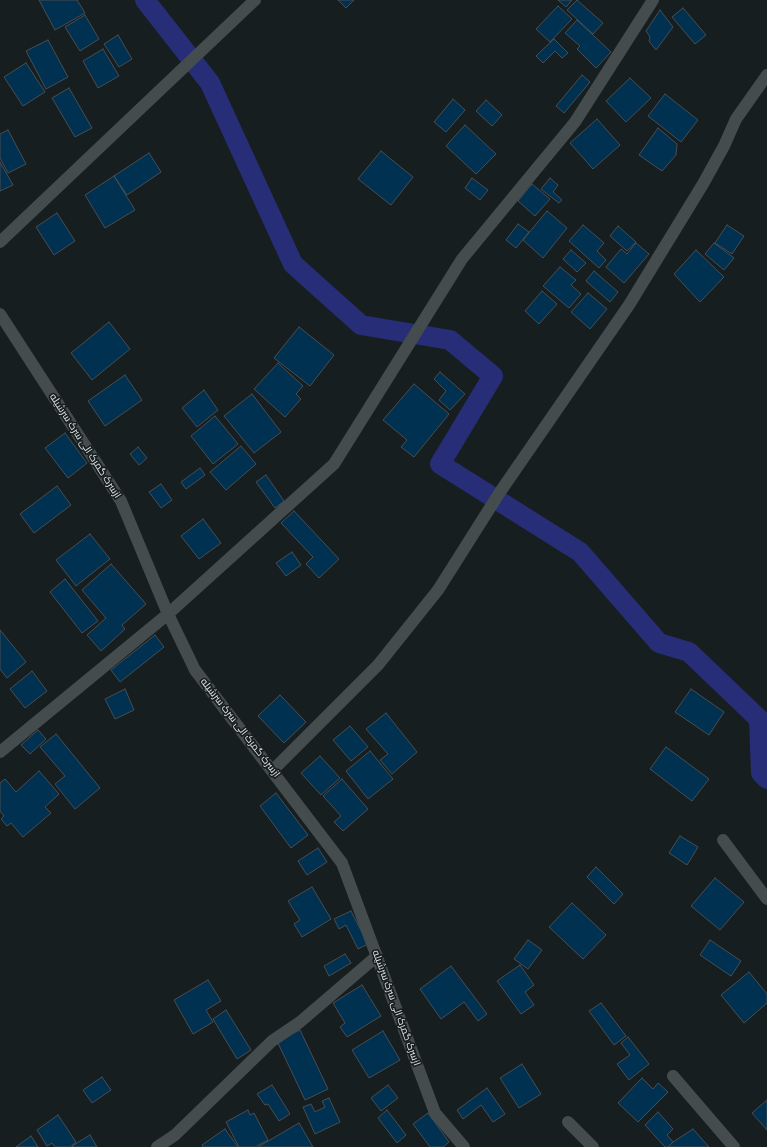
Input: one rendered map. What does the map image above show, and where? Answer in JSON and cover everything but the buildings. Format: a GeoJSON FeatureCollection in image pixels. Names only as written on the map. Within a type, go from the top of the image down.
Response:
{"type":"FeatureCollection","features":[{"type":"Feature","properties":{"kind":"street"},"geometry":{"type":"LineString","coordinates":[[0,242],[255,0]]}},
{"type":"Feature","properties":{"kind":"street"},"geometry":{"type":"LineString","coordinates":[[0,752],[168,614],[334,464],[462,259],[575,122],[653,0]]}},
{"type":"Feature","properties":{"kind":"street"},"geometry":{"type":"LineString","coordinates":[[273,770],[378,665],[438,590],[492,503],[629,305],[703,184],[724,146],[736,119],[767,75]]}},
{"type":"Feature","properties":{"kind":"street","name":"ازسرک گمرک الی سرک سرشیله"},"geometry":{"type":"LineString","coordinates":[[0,314],[121,501],[168,614],[195,670],[273,770],[342,863],[435,1113],[464,1147]]}},
{"type":"Feature","properties":{"kind":"street"},"geometry":{"type":"LineString","coordinates":[[723,840],[767,899]]}},
{"type":"Feature","properties":{"kind":"street"},"geometry":{"type":"LineString","coordinates":[[157,1147],[176,1135],[272,1041],[300,1022],[377,956]]}},
{"type":"Feature","properties":{"kind":"street"},"geometry":{"type":"LineString","coordinates":[[673,1076],[734,1147]]}},
{"type":"Feature","properties":{"kind":"street"},"geometry":{"type":"LineString","coordinates":[[568,1122],[593,1147]]}},
{"type":"Feature","properties":{"kind":"waterway"},"geometry":{"type":"LineString","coordinates":[[145,0],[210,83],[293,264],[361,325],[450,340],[493,376],[440,464],[580,552],[659,643],[689,652],[759,719],[761,773],[767,779]]}}]}
